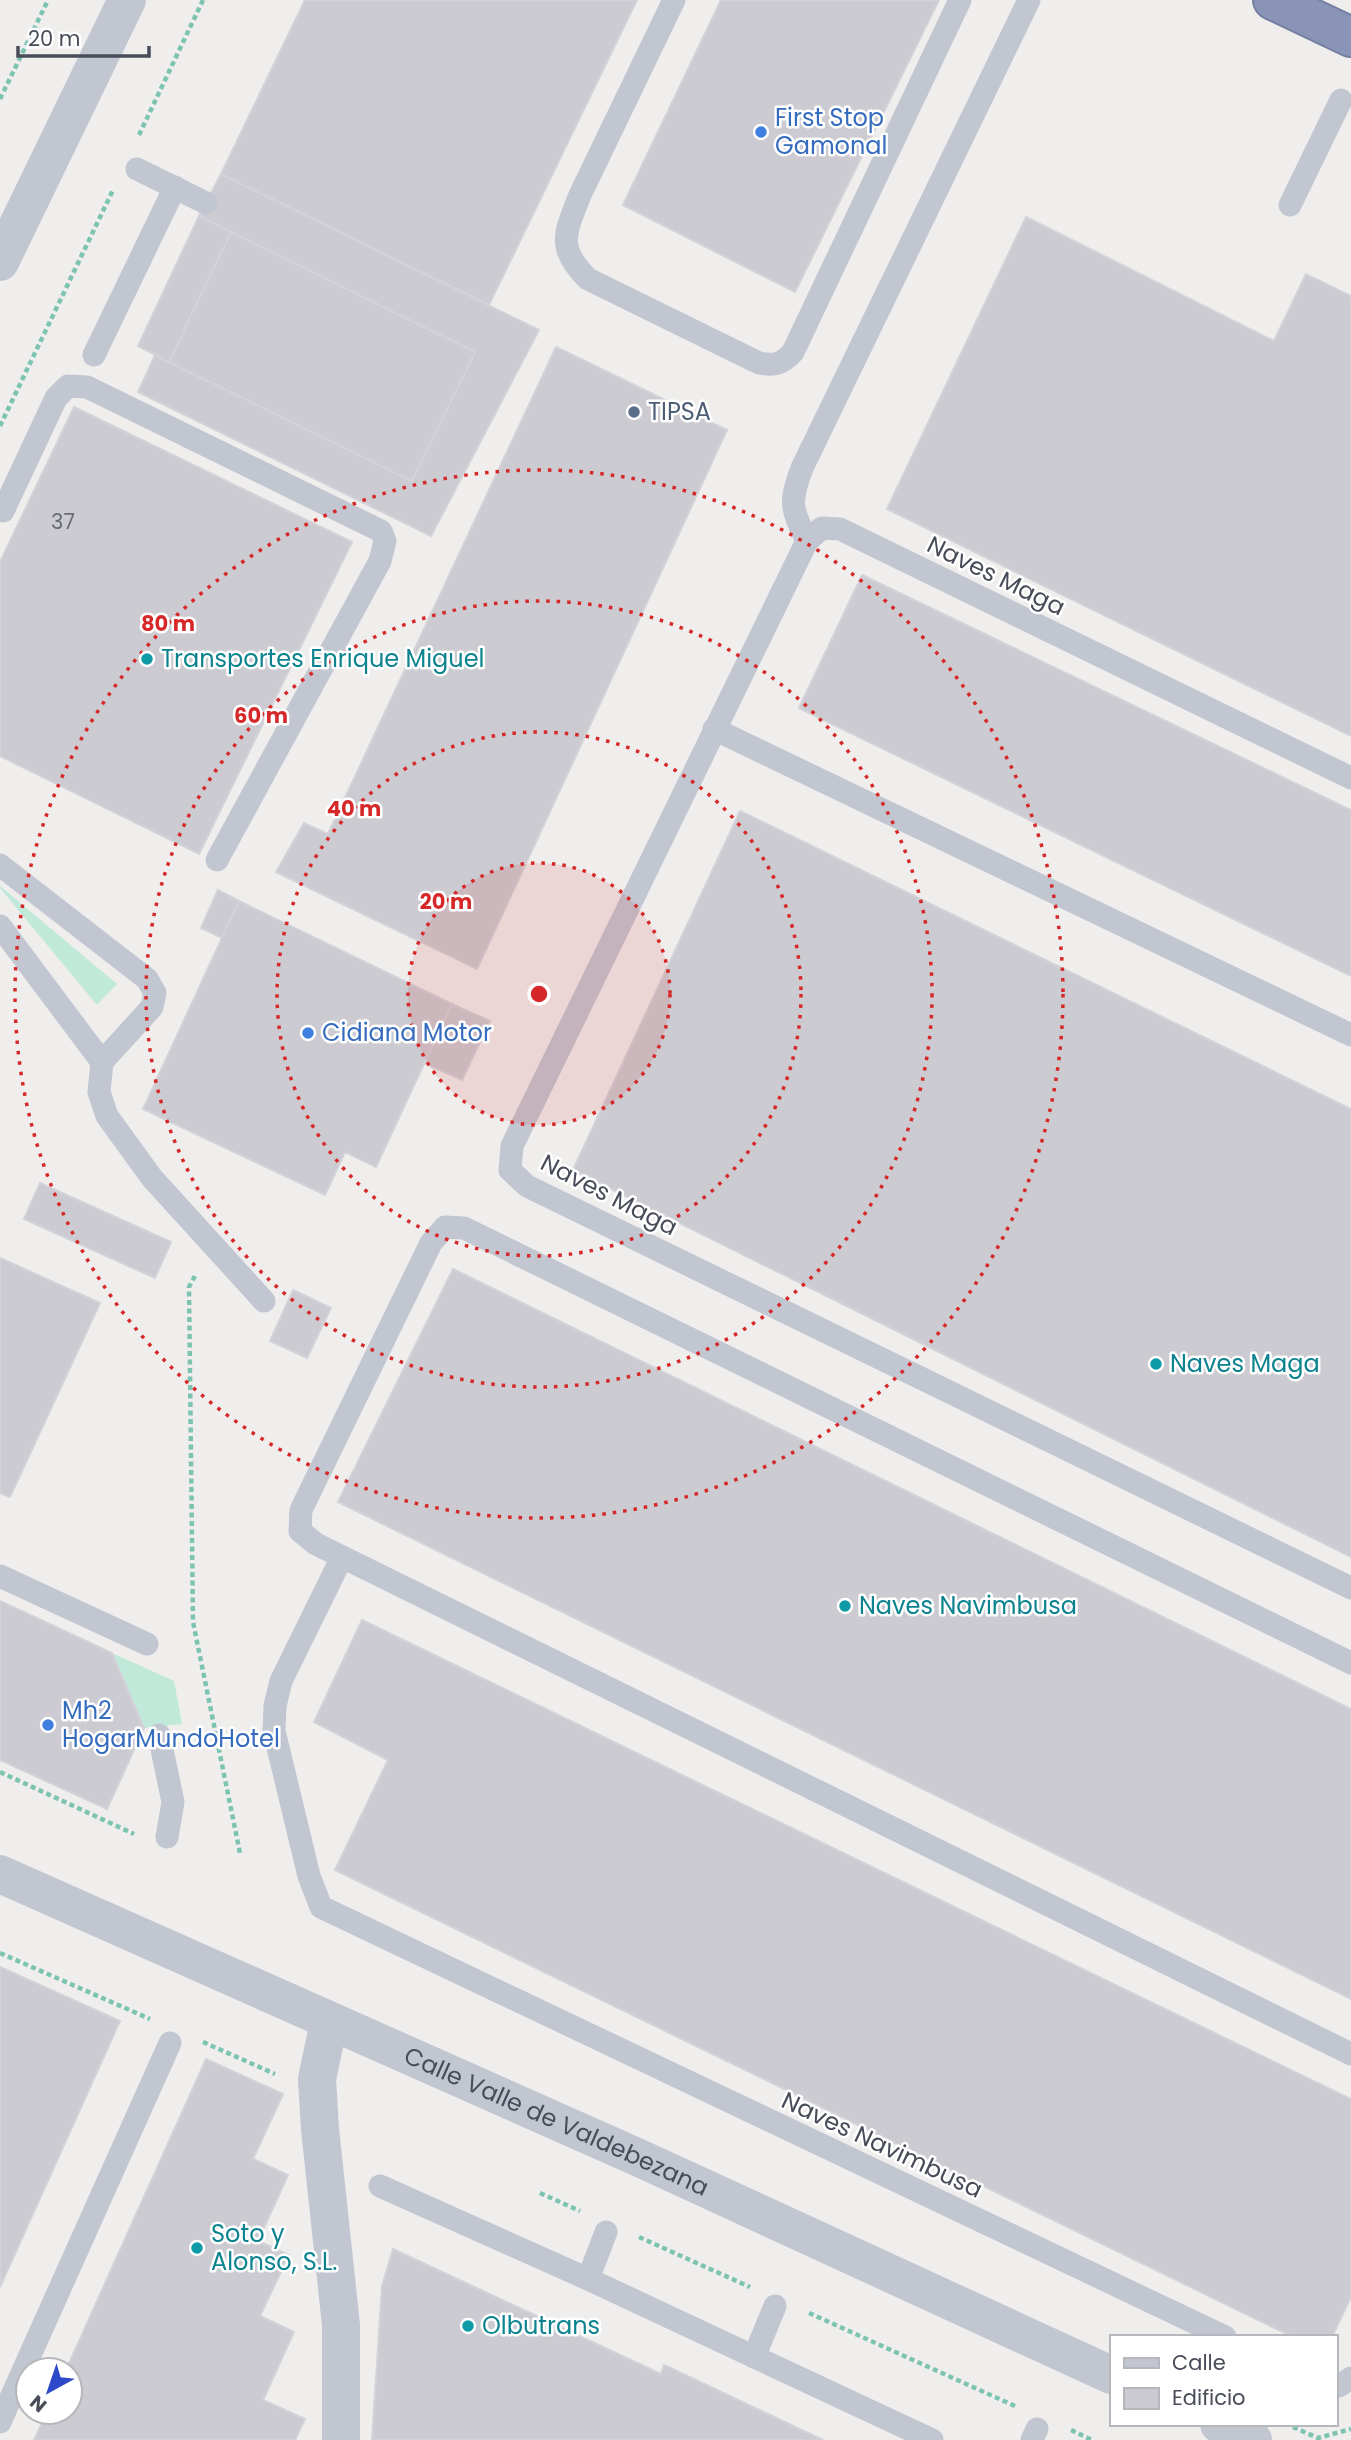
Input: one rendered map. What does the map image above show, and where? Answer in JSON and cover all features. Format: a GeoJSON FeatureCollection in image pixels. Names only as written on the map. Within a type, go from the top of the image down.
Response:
{"type":"FeatureCollection","features":[{"type":"Feature","properties":{"kind":"highway"},"geometry":{"type":"LineString","coordinates":[[1273,0],[1351,37]]}},
{"type":"Feature","properties":{"kind":"street"},"geometry":{"type":"LineString","coordinates":[[0,262],[127,0]]}},
{"type":"Feature","properties":{"kind":"street","name":"Calle Valle de Valdebezana"},"geometry":{"type":"LineString","coordinates":[[0,1874],[637,2157],[1110,2375]]}},
{"type":"Feature","properties":{"kind":"street"},"geometry":{"type":"LineString","coordinates":[[328,2022],[317,2079],[341,2325],[341,2440]]}},
{"type":"Feature","properties":{"kind":"street"},"geometry":{"type":"LineString","coordinates":[[1223,2426],[1253,2440]]}},
{"type":"Feature","properties":{"kind":"lane"},"geometry":{"type":"LineString","coordinates":[[674,0],[580,195],[568,227],[567,250],[574,265],[588,279],[759,363],[774,366],[785,361],[793,352],[960,0]]}},
{"type":"Feature","properties":{"kind":"lane"},"geometry":{"type":"LineString","coordinates":[[807,541],[793,512],[793,493],[802,468],[1029,0]]}},
{"type":"Feature","properties":{"kind":"lane"},"geometry":{"type":"LineString","coordinates":[[1290,205],[1340,100]]}},
{"type":"Feature","properties":{"kind":"lane"},"geometry":{"type":"LineString","coordinates":[[137,169],[206,203]]}},
{"type":"Feature","properties":{"kind":"lane"},"geometry":{"type":"LineString","coordinates":[[94,355],[175,187]]}},
{"type":"Feature","properties":{"kind":"lane"},"geometry":{"type":"LineString","coordinates":[[1,512],[57,398],[68,386],[77,386],[87,387],[381,531],[385,541],[380,561],[217,860]]}},
{"type":"Feature","properties":{"kind":"lane","name":"Naves Maga"},"geometry":{"type":"LineString","coordinates":[[1351,778],[840,529],[822,527],[807,541],[714,729],[512,1146],[510,1170],[527,1186],[1351,1588]]}},
{"type":"Feature","properties":{"kind":"lane"},"geometry":{"type":"LineString","coordinates":[[714,729],[1351,1035]]}},
{"type":"Feature","properties":{"kind":"lane"},"geometry":{"type":"LineString","coordinates":[[0,865],[147,979],[155,993],[152,1007],[102,1062],[99,1092],[107,1116],[152,1178],[264,1301]]}},
{"type":"Feature","properties":{"kind":"lane"},"geometry":{"type":"LineString","coordinates":[[0,926],[102,1062]]}},
{"type":"Feature","properties":{"kind":"lane"},"geometry":{"type":"LineString","coordinates":[[1351,1663],[464,1228],[445,1227],[430,1243],[301,1510],[300,1531],[316,1544],[1351,2054]]}},
{"type":"Feature","properties":{"kind":"lane","name":"Naves Navimbusa"},"geometry":{"type":"LineString","coordinates":[[342,1557],[281,1681],[275,1706],[274,1731],[309,1877],[321,1907],[1221,2335]]}},
{"type":"Feature","properties":{"kind":"lane"},"geometry":{"type":"LineString","coordinates":[[0,1576],[147,1644]]}},
{"type":"Feature","properties":{"kind":"lane"},"geometry":{"type":"LineString","coordinates":[[159,1735],[173,1802],[167,1837]]}},
{"type":"Feature","properties":{"kind":"lane"},"geometry":{"type":"LineString","coordinates":[[0,2423],[170,2043]]}},
{"type":"Feature","properties":{"kind":"lane"},"geometry":{"type":"LineString","coordinates":[[380,2186],[588,2279],[932,2440]]}},
{"type":"Feature","properties":{"kind":"lane"},"geometry":{"type":"LineString","coordinates":[[588,2279],[606,2232]]}},
{"type":"Feature","properties":{"kind":"lane"},"geometry":{"type":"LineString","coordinates":[[754,2357],[775,2306]]}},
{"type":"Feature","properties":{"kind":"path"},"geometry":{"type":"LineString","coordinates":[[0,99],[48,0]]}},
{"type":"Feature","properties":{"kind":"path"},"geometry":{"type":"LineString","coordinates":[[136,140],[203,0]]}},
{"type":"Feature","properties":{"kind":"path"},"geometry":{"type":"LineString","coordinates":[[0,426],[113,189]]}},
{"type":"Feature","properties":{"kind":"path"},"geometry":{"type":"LineString","coordinates":[[219,1250],[194,1276],[189,1287],[193,1622],[240,1853]]}},
{"type":"Feature","properties":{"kind":"path"},"geometry":{"type":"LineString","coordinates":[[0,1772],[138,1836]]}},
{"type":"Feature","properties":{"kind":"path"},"geometry":{"type":"LineString","coordinates":[[540,2193],[586,2213]]}},
{"type":"Feature","properties":{"kind":"path"},"geometry":{"type":"LineString","coordinates":[[634,2235],[754,2289]]}},
{"type":"Feature","properties":{"kind":"path"},"geometry":{"type":"LineString","coordinates":[[803,2311],[1016,2406]]}},
{"type":"Feature","properties":{"kind":"path"},"geometry":{"type":"LineString","coordinates":[[1291,2426],[1318,2438],[1351,2429]]}},
{"type":"Feature","properties":{"kind":"path"},"geometry":{"type":"LineString","coordinates":[[1067,2429],[1092,2440]]}},
{"type":"Feature","properties":{"kind":"green space"},"geometry":{"type":"Polygon","coordinates":[[[0,888],[117,984],[97,1005],[0,888]]]}},
{"type":"Feature","properties":{"kind":"green space"},"geometry":{"type":"Polygon","coordinates":[[[112,1653],[174,1681],[182,1724],[144,1728],[112,1653]]]}},
{"type":"Feature","properties":{"kind":"building"},"geometry":{"type":"Polygon","coordinates":[[[305,0],[637,0],[489,305],[221,174],[305,0]]]}},
{"type":"Feature","properties":{"kind":"building"},"geometry":{"type":"Polygon","coordinates":[[[721,0],[939,0],[795,292],[623,205],[721,0]]]}},
{"type":"Feature","properties":{"kind":"building"},"geometry":{"type":"Polygon","coordinates":[[[221,174],[539,330],[431,536],[138,392],[155,355],[412,481],[475,352],[199,216],[221,174]]]}},
{"type":"Feature","properties":{"kind":"building"},"geometry":{"type":"Polygon","coordinates":[[[199,216],[231,232],[169,362],[138,346],[199,216]]]}},
{"type":"Feature","properties":{"kind":"building"},"geometry":{"type":"Polygon","coordinates":[[[1026,217],[1274,341],[1306,274],[1351,296],[1351,736],[887,509],[1026,217]]]}},
{"type":"Feature","properties":{"kind":"building"},"geometry":{"type":"Polygon","coordinates":[[[231,232],[475,352],[412,481],[169,362],[231,232]]]}},
{"type":"Feature","properties":{"kind":"building"},"geometry":{"type":"Polygon","coordinates":[[[556,347],[727,430],[477,969],[276,872],[304,823],[328,834],[556,347]]]}},
{"type":"Feature","properties":{"kind":"building","name":"Transportes Enrique Miguel"},"geometry":{"type":"Polygon","coordinates":[[[74,407],[352,542],[199,854],[0,756],[0,562],[74,407]]]}},
{"type":"Feature","properties":{"kind":"building"},"geometry":{"type":"Polygon","coordinates":[[[862,575],[1351,810],[1351,976],[799,708],[862,575]]]}},
{"type":"Feature","properties":{"kind":"building","name":"Naves Maga"},"geometry":{"type":"Polygon","coordinates":[[[740,811],[1351,1109],[1351,1557],[573,1170],[740,811]]]}},
{"type":"Feature","properties":{"kind":"building"},"geometry":{"type":"Polygon","coordinates":[[[218,890],[239,901],[222,938],[201,928],[218,890]]]}},
{"type":"Feature","properties":{"kind":"building","name":"Cidiana Motor"},"geometry":{"type":"Polygon","coordinates":[[[239,901],[452,1004],[376,1167],[345,1152],[325,1195],[143,1109],[239,901]]]}},
{"type":"Feature","properties":{"kind":"building"},"geometry":{"type":"Polygon","coordinates":[[[452,1004],[490,1021],[462,1080],[424,1063],[452,1004]]]}},
{"type":"Feature","properties":{"kind":"building"},"geometry":{"type":"Polygon","coordinates":[[[40,1183],[171,1242],[155,1278],[24,1219],[40,1183]]]}},
{"type":"Feature","properties":{"kind":"building"},"geometry":{"type":"Polygon","coordinates":[[[0,1258],[100,1303],[10,1497],[0,1493],[0,1258]]]}},
{"type":"Feature","properties":{"kind":"building","name":"Naves Navimbusa"},"geometry":{"type":"Polygon","coordinates":[[[453,1269],[1351,1709],[1351,1999],[338,1502],[453,1269]]]}},
{"type":"Feature","properties":{"kind":"building"},"geometry":{"type":"Polygon","coordinates":[[[293,1290],[331,1308],[307,1358],[270,1341],[293,1290]]]}},
{"type":"Feature","properties":{"kind":"building"},"geometry":{"type":"Polygon","coordinates":[[[0,1601],[112,1653],[144,1728],[107,1809],[0,1760],[0,1601]]]}},
{"type":"Feature","properties":{"kind":"building"},"geometry":{"type":"Polygon","coordinates":[[[362,1620],[1351,2099],[1351,2297],[1333,2335],[1289,2335],[335,1870],[388,1760],[314,1722],[362,1620]]]}},
{"type":"Feature","properties":{"kind":"building"},"geometry":{"type":"Polygon","coordinates":[[[0,1967],[120,2021],[0,2287],[0,1967]]]}},
{"type":"Feature","properties":{"kind":"building","name":"Soto y Alonso, S.L."},"geometry":{"type":"Polygon","coordinates":[[[206,2059],[283,2094],[253,2159],[288,2175],[258,2241],[289,2255],[260,2316],[294,2332],[263,2400],[305,2419],[295,2440],[34,2440],[40,2426],[84,2426],[84,2356],[72,2356],[206,2059]]]}},
{"type":"Feature","properties":{"kind":"building","name":"Olbutrans"},"geometry":{"type":"Polygon","coordinates":[[[393,2249],[661,2374],[664,2365],[823,2440],[372,2440],[382,2286],[393,2249]]]}},
{"type":"Feature","properties":{"kind":"place","name":"First Stop Gamonal"},"geometry":{"type":"Point","coordinates":[761,132]}},
{"type":"Feature","properties":{"kind":"place","name":"TIPSA"},"geometry":{"type":"Point","coordinates":[634,412]}},
{"type":"Feature","properties":{"kind":"place","name":"Transportes Enrique Miguel"},"geometry":{"type":"Point","coordinates":[147,659]}},
{"type":"Feature","properties":{"kind":"place","name":"Cidiana Motor"},"geometry":{"type":"Point","coordinates":[308,1033]}},
{"type":"Feature","properties":{"kind":"place","name":"Naves Maga"},"geometry":{"type":"Point","coordinates":[1156,1364]}},
{"type":"Feature","properties":{"kind":"place","name":"Naves Navimbusa"},"geometry":{"type":"Point","coordinates":[845,1606]}},
{"type":"Feature","properties":{"kind":"place","name":"Mh2 HogarMundoHotel"},"geometry":{"type":"Point","coordinates":[48,1725]}},
{"type":"Feature","properties":{"kind":"place","name":"Soto y Alonso, S.L."},"geometry":{"type":"Point","coordinates":[197,2248]}},
{"type":"Feature","properties":{"kind":"place","name":"Olbutrans"},"geometry":{"type":"Point","coordinates":[468,2326]}}]}
